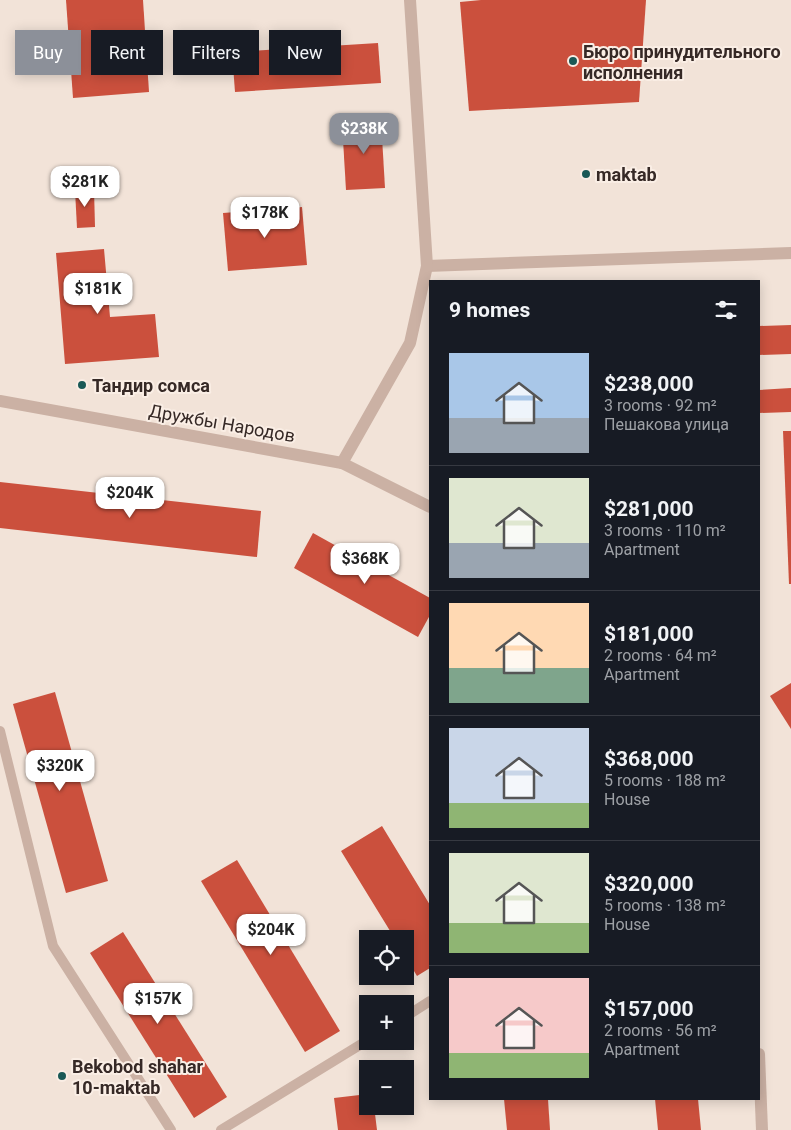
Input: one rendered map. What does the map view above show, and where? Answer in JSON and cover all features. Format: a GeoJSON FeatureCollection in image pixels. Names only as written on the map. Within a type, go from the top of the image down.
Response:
{"type":"FeatureCollection","features":[{"type":"Feature","properties":{"kind":"street"},"geometry":{"type":"LineString","coordinates":[[342,463],[410,343],[428,266],[410,0]]}},
{"type":"Feature","properties":{"kind":"street"},"geometry":{"type":"LineString","coordinates":[[428,266],[791,253]]}},
{"type":"Feature","properties":{"kind":"street","name":"Дружбы Народов"},"geometry":{"type":"LineString","coordinates":[[0,401],[342,463],[429,506]]}},
{"type":"Feature","properties":{"kind":"street"},"geometry":{"type":"LineString","coordinates":[[760,1079],[762,1130]]}},
{"type":"Feature","properties":{"kind":"lane"},"geometry":{"type":"LineString","coordinates":[[0,732],[53,946],[171,1130]]}},
{"type":"Feature","properties":{"kind":"lane"},"geometry":{"type":"LineString","coordinates":[[414,1011],[429,1002]]}},
{"type":"Feature","properties":{"kind":"lane"},"geometry":{"type":"LineString","coordinates":[[220,1130],[359,1045]]}},
{"type":"Feature","properties":{"kind":"building"},"geometry":{"type":"Polygon","coordinates":[[[66,0],[143,0],[145,30],[91,30],[91,75],[148,75],[149,92],[73,98],[71,75],[81,75],[81,30],[68,30],[66,0]]]}},
{"type":"Feature","properties":{"kind":"building"},"geometry":{"type":"Polygon","coordinates":[[[481,0],[646,0],[639,102],[469,111],[460,2],[481,0]]]}},
{"type":"Feature","properties":{"kind":"building"},"geometry":{"type":"Polygon","coordinates":[[[378,43],[381,83],[235,92],[234,75],[259,75],[259,50],[269,50],[269,75],[341,75],[341,45],[378,43]]]}},
{"type":"Feature","properties":{"kind":"building"},"geometry":{"type":"Polygon","coordinates":[[[381,120],[385,188],[346,190],[342,123],[381,120]]]}},
{"type":"Feature","properties":{"kind":"building"},"geometry":{"type":"Polygon","coordinates":[[[94,189],[95,227],[77,228],[75,190],[94,189]]]}},
{"type":"Feature","properties":{"kind":"building"},"geometry":{"type":"Polygon","coordinates":[[[302,207],[307,265],[228,271],[223,213],[302,207]]]}},
{"type":"Feature","properties":{"kind":"building"},"geometry":{"type":"Polygon","coordinates":[[[104,249],[110,317],[155,314],[159,357],[65,364],[56,253],[104,249]]]}},
{"type":"Feature","properties":{"kind":"building"},"geometry":{"type":"Polygon","coordinates":[[[791,325],[791,354],[760,355],[760,326],[791,325]]]}},
{"type":"Feature","properties":{"kind":"building"},"geometry":{"type":"Polygon","coordinates":[[[791,388],[791,412],[760,413],[760,390],[791,388]]]}},
{"type":"Feature","properties":{"kind":"building"},"geometry":{"type":"Polygon","coordinates":[[[783,431],[791,431],[791,584],[789,584],[783,431]]]}},
{"type":"Feature","properties":{"kind":"building"},"geometry":{"type":"Polygon","coordinates":[[[0,482],[261,511],[257,557],[0,528],[0,482]]]}},
{"type":"Feature","properties":{"kind":"building"},"geometry":{"type":"Polygon","coordinates":[[[313,533],[429,597],[429,617],[418,637],[294,568],[313,533]]]}},
{"type":"Feature","properties":{"kind":"building"},"geometry":{"type":"Polygon","coordinates":[[[791,683],[791,729],[770,696],[791,683]]]}},
{"type":"Feature","properties":{"kind":"building"},"geometry":{"type":"Polygon","coordinates":[[[55,692],[108,881],[66,893],[13,704],[55,692]]]}},
{"type":"Feature","properties":{"kind":"building"},"geometry":{"type":"Polygon","coordinates":[[[382,826],[429,903],[429,969],[417,976],[414,971],[414,930],[389,930],[341,851],[382,826]]]}},
{"type":"Feature","properties":{"kind":"building"},"geometry":{"type":"Polygon","coordinates":[[[237,860],[340,1031],[305,1052],[201,881],[237,860]]]}},
{"type":"Feature","properties":{"kind":"building"},"geometry":{"type":"Polygon","coordinates":[[[123,932],[227,1097],[194,1118],[90,953],[123,932]]]}},
{"type":"Feature","properties":{"kind":"building"},"geometry":{"type":"Polygon","coordinates":[[[359,1095],[359,1115],[375,1115],[377,1130],[338,1130],[334,1098],[359,1095]]]}},
{"type":"Feature","properties":{"kind":"building"},"geometry":{"type":"Polygon","coordinates":[[[504,1100],[548,1100],[550,1130],[507,1130],[504,1100]]]}},
{"type":"Feature","properties":{"kind":"building"},"geometry":{"type":"Polygon","coordinates":[[[655,1100],[698,1100],[701,1130],[658,1130],[655,1100]]]}},
{"type":"Feature","properties":{"kind":"place","name":"Бюро принудительного исполнения"},"geometry":{"type":"Point","coordinates":[573,61]}},
{"type":"Feature","properties":{"kind":"place","name":"maktab"},"geometry":{"type":"Point","coordinates":[586,174]}},
{"type":"Feature","properties":{"kind":"place","name":"Тандир сомса"},"geometry":{"type":"Point","coordinates":[82,385]}},
{"type":"Feature","properties":{"kind":"place","name":"Bekobod shahar 10-maktab"},"geometry":{"type":"Point","coordinates":[62,1076]}}]}
